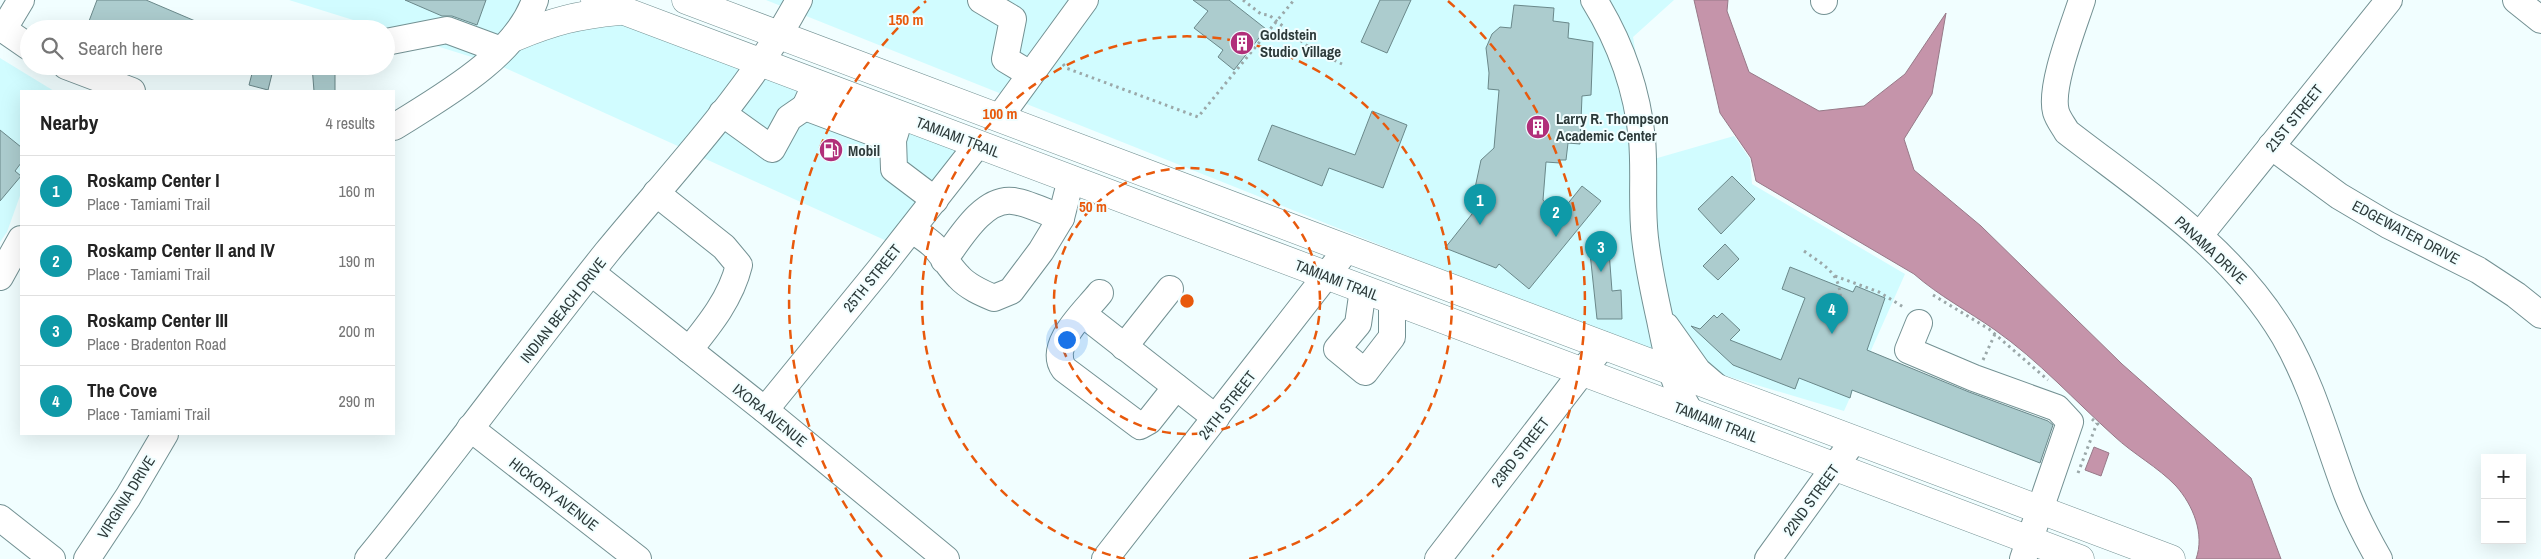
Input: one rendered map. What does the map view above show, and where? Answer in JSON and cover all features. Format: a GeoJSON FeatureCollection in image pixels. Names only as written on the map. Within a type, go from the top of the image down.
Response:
{"type":"FeatureCollection","features":[{"type":"Feature","properties":{"kind":"main road","name":"TAMIAMI TRAIL"},"geometry":{"type":"LineString","coordinates":[[595,0],[759,62],[810,95],[903,125],[978,144],[1834,467],[2026,549],[2080,559]]}},
{"type":"Feature","properties":{"kind":"main road","name":"TAMIAMI TRAIL"},"geometry":{"type":"LineString","coordinates":[[686,0],[2171,559]]}},
{"type":"Feature","properties":{"kind":"main road"},"geometry":{"type":"LineString","coordinates":[[508,43],[556,20],[584,14],[623,10]]}},
{"type":"Feature","properties":{"kind":"main road"},"geometry":{"type":"LineString","coordinates":[[903,125],[946,119],[966,122],[999,118]]}},
{"type":"Feature","properties":{"kind":"main road"},"geometry":{"type":"LineString","coordinates":[[978,144],[1001,136],[1056,140]]}},
{"type":"Feature","properties":{"kind":"street"},"geometry":{"type":"LineString","coordinates":[[20,41],[2,29],[21,0]]}},
{"type":"Feature","properties":{"kind":"street"},"geometry":{"type":"LineString","coordinates":[[395,126],[454,88],[508,43],[535,0]]}},
{"type":"Feature","properties":{"kind":"street"},"geometry":{"type":"LineString","coordinates":[[779,35],[799,0]]}},
{"type":"Feature","properties":{"kind":"street"},"geometry":{"type":"LineString","coordinates":[[779,35],[816,0]]}},
{"type":"Feature","properties":{"kind":"street"},"geometry":{"type":"LineString","coordinates":[[982,0],[1013,19],[1006,59],[1030,74]]}},
{"type":"Feature","properties":{"kind":"street"},"geometry":{"type":"LineString","coordinates":[[999,118],[1084,0]]}},
{"type":"Feature","properties":{"kind":"street"},"geometry":{"type":"LineString","coordinates":[[1594,0],[1618,44],[1637,107],[1642,139],[1645,239],[1658,313],[1670,372],[1680,395],[1692,413]]}},
{"type":"Feature","properties":{"kind":"street","name":"PANAMA DRIVE"},"geometry":{"type":"LineString","coordinates":[[2082,0],[2054,94],[2056,111],[2060,122],[2067,132],[2200,235],[2235,268],[2258,296],[2284,336],[2303,374],[2357,518],[2379,559]]}},
{"type":"Feature","properties":{"kind":"street","name":"21ST STREET"},"geometry":{"type":"LineString","coordinates":[[2200,235],[2389,0]]}},
{"type":"Feature","properties":{"kind":"street"},"geometry":{"type":"LineString","coordinates":[[2516,0],[2541,20]]}},
{"type":"Feature","properties":{"kind":"street"},"geometry":{"type":"LineString","coordinates":[[395,40],[447,30],[508,43]]}},
{"type":"Feature","properties":{"kind":"street","name":"INDIAN BEACH DRIVE"},"geometry":{"type":"LineString","coordinates":[[368,559],[592,273],[722,113],[779,35]]}},
{"type":"Feature","properties":{"kind":"street"},"geometry":{"type":"LineString","coordinates":[[80,75],[95,85],[126,90]]}},
{"type":"Feature","properties":{"kind":"street"},"geometry":{"type":"LineString","coordinates":[[722,113],[772,149],[789,118],[810,95]]}},
{"type":"Feature","properties":{"kind":"street"},"geometry":{"type":"LineString","coordinates":[[903,125],[894,169],[935,200]]}},
{"type":"Feature","properties":{"kind":"street","name":"25TH STREET"},"geometry":{"type":"LineString","coordinates":[[765,410],[912,229],[978,144]]}},
{"type":"Feature","properties":{"kind":"street","name":"EDGEWATER DRIVE"},"geometry":{"type":"LineString","coordinates":[[2271,146],[2339,196],[2388,225],[2478,270],[2541,315]]}},
{"type":"Feature","properties":{"kind":"street"},"geometry":{"type":"LineString","coordinates":[[912,229],[934,246],[960,278],[978,291],[994,298],[1004,295],[1011,290],[1057,225],[1071,179]]}},
{"type":"Feature","properties":{"kind":"street"},"geometry":{"type":"LineString","coordinates":[[656,193],[724,247],[739,265],[727,297],[709,325],[689,350]]}},
{"type":"Feature","properties":{"kind":"street"},"geometry":{"type":"LineString","coordinates":[[949,265],[977,215],[992,206],[1011,201],[1057,225]]}},
{"type":"Feature","properties":{"kind":"street"},"geometry":{"type":"LineString","coordinates":[[0,277],[20,241]]}},
{"type":"Feature","properties":{"kind":"street","name":"24TH STREET"},"geometry":{"type":"LineString","coordinates":[[1105,559],[1347,249]]}},
{"type":"Feature","properties":{"kind":"street","name":"IXORA AVENUE"},"geometry":{"type":"LineString","coordinates":[[592,273],[765,410],[946,559]]}},
{"type":"Feature","properties":{"kind":"street"},"geometry":{"type":"LineString","coordinates":[[1124,347],[1170,289]]}},
{"type":"Feature","properties":{"kind":"street"},"geometry":{"type":"LineString","coordinates":[[1363,289],[1358,324],[1337,349],[1365,372],[1392,337],[1392,300]]}},
{"type":"Feature","properties":{"kind":"street"},"geometry":{"type":"LineString","coordinates":[[1100,292],[1061,342],[1058,356],[1064,368],[1140,426],[1149,421],[1176,386]]}},
{"type":"Feature","properties":{"kind":"street"},"geometry":{"type":"LineString","coordinates":[[1658,313],[1698,371],[1720,390]]}},
{"type":"Feature","properties":{"kind":"street"},"geometry":{"type":"LineString","coordinates":[[1083,314],[1216,418]]}},
{"type":"Feature","properties":{"kind":"street"},"geometry":{"type":"LineString","coordinates":[[1919,323],[1908,350],[1974,378],[2057,408],[2070,422],[2026,549]]}},
{"type":"Feature","properties":{"kind":"street"},"geometry":{"type":"LineString","coordinates":[[1358,324],[1392,337]]}},
{"type":"Feature","properties":{"kind":"street","name":"23RD STREET"},"geometry":{"type":"LineString","coordinates":[[1438,559],[1603,345]]}},
{"type":"Feature","properties":{"kind":"street","name":"HICKORY AVENUE"},"geometry":{"type":"LineString","coordinates":[[470,428],[638,559]]}},
{"type":"Feature","properties":{"kind":"street","name":"VIRGINIA DRIVE"},"geometry":{"type":"LineString","coordinates":[[87,559],[128,497],[164,435]]}},
{"type":"Feature","properties":{"kind":"street","name":"22ND STREET"},"geometry":{"type":"LineString","coordinates":[[1768,559],[1854,440]]}},
{"type":"Feature","properties":{"kind":"street"},"geometry":{"type":"LineString","coordinates":[[0,518],[52,559]]}},
{"type":"Feature","properties":{"kind":"path"},"geometry":{"type":"LineString","coordinates":[[1243,0],[1261,14],[1269,15],[1311,49],[1342,64]]}},
{"type":"Feature","properties":{"kind":"path"},"geometry":{"type":"LineString","coordinates":[[1047,51],[1054,56],[1057,54],[1066,68],[1198,117],[1294,0]]}},
{"type":"Feature","properties":{"kind":"path"},"geometry":{"type":"LineString","coordinates":[[1804,251],[1834,276],[1842,289],[1840,306]]}},
{"type":"Feature","properties":{"kind":"path"},"geometry":{"type":"LineString","coordinates":[[1834,276],[1879,292],[1905,308],[1919,323]]}},
{"type":"Feature","properties":{"kind":"path"},"geometry":{"type":"LineString","coordinates":[[1932,295],[1995,334],[2049,381]]}},
{"type":"Feature","properties":{"kind":"path"},"geometry":{"type":"LineString","coordinates":[[1974,378],[1995,334]]}},
{"type":"Feature","properties":{"kind":"path"},"geometry":{"type":"LineString","coordinates":[[2090,418],[2100,426]]}},
{"type":"Feature","properties":{"kind":"path"},"geometry":{"type":"LineString","coordinates":[[2078,473],[2096,423]]}},
{"type":"Feature","properties":{"kind":"shaded area"},"geometry":{"type":"Polygon","coordinates":[[[289,0],[524,0],[508,29],[475,58],[395,33],[395,20],[353,20],[289,0]]]}},
{"type":"Feature","properties":{"kind":"shaded area"},"geometry":{"type":"Polygon","coordinates":[[[766,0],[1674,0],[1633,37],[1654,159],[1734,136],[1750,159],[1752,184],[1905,274],[1844,411],[1656,355],[766,0]]]}},
{"type":"Feature","properties":{"kind":"shaded area"},"geometry":{"type":"Polygon","coordinates":[[[1694,0],[1728,0],[1727,11],[1749,72],[1819,111],[1864,106],[1905,74],[1946,13],[1932,94],[1904,139],[1914,170],[1981,226],[2122,364],[2251,478],[2281,559],[2196,559],[2199,540],[2196,520],[2188,502],[2176,486],[2121,443],[2026,354],[1995,330],[1943,296],[1914,274],[1756,181],[1751,158],[1720,113],[1694,0]]]}},
{"type":"Feature","properties":{"kind":"shaded area"},"geometry":{"type":"Polygon","coordinates":[[[622,21],[744,66],[680,147],[503,67],[517,49],[560,30],[622,21]]]}},
{"type":"Feature","properties":{"kind":"shaded area"},"geometry":{"type":"Polygon","coordinates":[[[0,58],[20,70],[20,75],[28,75],[52,90],[20,90],[20,196],[7,232],[0,242],[0,58]]]}},
{"type":"Feature","properties":{"kind":"shaded area"},"geometry":{"type":"Polygon","coordinates":[[[763,74],[962,148],[889,242],[699,156],[763,74]]]}},
{"type":"Feature","properties":{"kind":"shaded area"},"geometry":{"type":"Polygon","coordinates":[[[2094,447],[2109,453],[2101,476],[2085,470],[2094,447]]]}},
{"type":"Feature","properties":{"kind":"building"},"geometry":{"type":"Polygon","coordinates":[[[97,0],[146,0],[193,20],[89,20],[97,0]]]}},
{"type":"Feature","properties":{"kind":"building"},"geometry":{"type":"Polygon","coordinates":[[[405,0],[486,0],[477,25],[452,16],[442,16],[405,0]]]}},
{"type":"Feature","properties":{"kind":"building"},"geometry":{"type":"Polygon","coordinates":[[[1193,0],[1229,0],[1266,29],[1234,70],[1218,57],[1223,50],[1194,28],[1208,11],[1193,0]]]}},
{"type":"Feature","properties":{"kind":"building"},"geometry":{"type":"Polygon","coordinates":[[[1380,0],[1411,0],[1387,53],[1361,42],[1380,0]]]}},
{"type":"Feature","properties":{"kind":"building","name":"Larry R. Thompson Academic Center"},"geometry":{"type":"Polygon","coordinates":[[[1514,5],[1554,8],[1553,21],[1569,23],[1568,38],[1593,42],[1591,95],[1582,96],[1580,144],[1568,143],[1566,160],[1560,160],[1560,163],[1546,162],[1543,200],[1557,217],[1582,186],[1601,201],[1529,289],[1499,264],[1496,268],[1445,248],[1476,209],[1475,188],[1481,160],[1494,148],[1499,90],[1488,89],[1489,73],[1486,48],[1492,34],[1500,27],[1511,28],[1514,5]]]}},
{"type":"Feature","properties":{"kind":"building"},"geometry":{"type":"Polygon","coordinates":[[[252,75],[272,75],[268,90],[249,85],[252,75]]]}},
{"type":"Feature","properties":{"kind":"building"},"geometry":{"type":"Polygon","coordinates":[[[313,75],[335,75],[335,90],[314,90],[313,75]]]}},
{"type":"Feature","properties":{"kind":"building"},"geometry":{"type":"Polygon","coordinates":[[[1372,111],[1407,125],[1383,188],[1329,168],[1322,186],[1258,160],[1272,125],[1355,155],[1372,111]]]}},
{"type":"Feature","properties":{"kind":"building"},"geometry":{"type":"Polygon","coordinates":[[[0,130],[20,146],[20,164],[15,171],[20,177],[0,201],[0,130]]]}},
{"type":"Feature","properties":{"kind":"building"},"geometry":{"type":"Polygon","coordinates":[[[1732,176],[1755,199],[1721,234],[1698,209],[1732,176]]]}},
{"type":"Feature","properties":{"kind":"building"},"geometry":{"type":"Polygon","coordinates":[[[1725,244],[1739,259],[1718,280],[1703,266],[1725,244]]]}},
{"type":"Feature","properties":{"kind":"building"},"geometry":{"type":"Polygon","coordinates":[[[1609,251],[1612,291],[1621,290],[1622,319],[1597,319],[1590,253],[1609,251]]]}},
{"type":"Feature","properties":{"kind":"building"},"geometry":{"type":"Polygon","coordinates":[[[1790,267],[1853,292],[1856,286],[1885,298],[1867,350],[1969,392],[2048,421],[2053,425],[2040,463],[1852,390],[1850,398],[1799,378],[1795,389],[1733,365],[1691,326],[1700,329],[1714,315],[1717,318],[1722,313],[1740,330],[1730,340],[1781,360],[1805,298],[1782,289],[1790,267]]]}},
{"type":"Feature","properties":{"kind":"place","name":"Goldstein Studio Village"},"geometry":{"type":"Point","coordinates":[1242,43]}},
{"type":"Feature","properties":{"kind":"place","name":"Larry R. Thompson Academic Center"},"geometry":{"type":"Point","coordinates":[1538,127]}},
{"type":"Feature","properties":{"kind":"place","name":"Mobil"},"geometry":{"type":"Point","coordinates":[831,150]}},
{"type":"Feature","properties":{"kind":"place","name":"Roskamp Center I"},"geometry":{"type":"Point","coordinates":[1480,225]}},
{"type":"Feature","properties":{"kind":"place","name":"Roskamp Center II and IV"},"geometry":{"type":"Point","coordinates":[1556,237]}},
{"type":"Feature","properties":{"kind":"place","name":"Roskamp Center III"},"geometry":{"type":"Point","coordinates":[1601,272]}},
{"type":"Feature","properties":{"kind":"place","name":"The Cove"},"geometry":{"type":"Point","coordinates":[1832,334]}}]}
